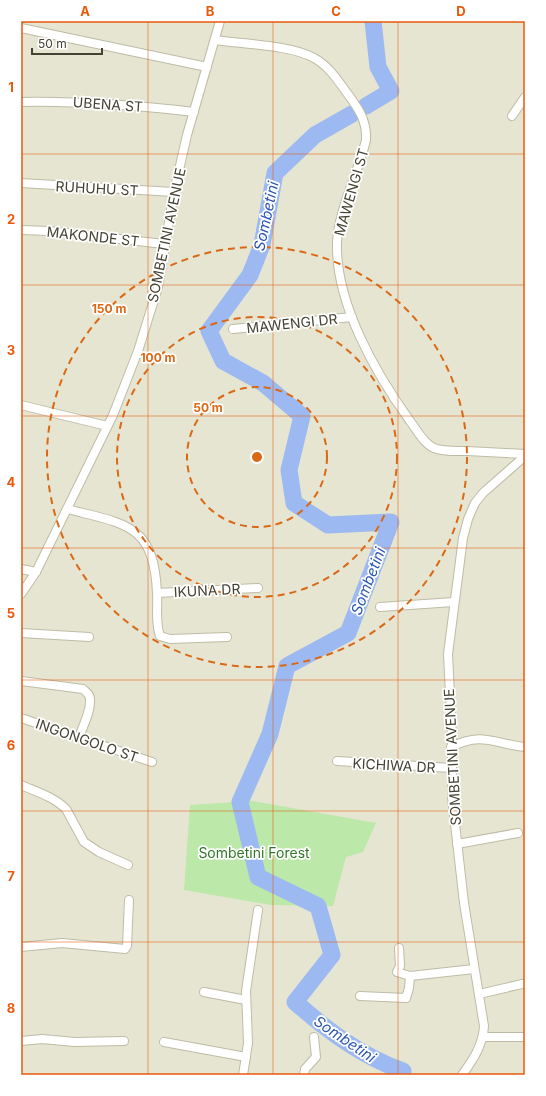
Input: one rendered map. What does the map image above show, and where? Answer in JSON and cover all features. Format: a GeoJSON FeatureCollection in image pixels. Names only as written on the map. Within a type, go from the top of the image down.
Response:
{"type":"FeatureCollection","features":[{"type":"Feature","properties":{"kind":"street","name":"SOMBETINI AVENUE"},"geometry":{"type":"LineString","coordinates":[[21,594],[36,572],[107,426],[138,350],[158,287],[164,244],[174,192],[194,112],[220,21]]}},
{"type":"Feature","properties":{"kind":"street"},"geometry":{"type":"LineString","coordinates":[[21,28],[207,67]]}},
{"type":"Feature","properties":{"kind":"street","name":"MAWENGI ST"},"geometry":{"type":"LineString","coordinates":[[215,40],[291,50],[315,58],[326,67],[357,106],[363,116],[366,128],[366,140],[341,220],[337,243],[341,281],[352,317],[382,381],[427,444],[434,448],[442,450],[525,455]]}},
{"type":"Feature","properties":{"kind":"street"},"geometry":{"type":"LineString","coordinates":[[512,116],[525,97]]}},
{"type":"Feature","properties":{"kind":"street","name":"UBENA ST"},"geometry":{"type":"LineString","coordinates":[[21,102],[77,101],[194,112]]}},
{"type":"Feature","properties":{"kind":"street","name":"RUHUHU ST"},"geometry":{"type":"LineString","coordinates":[[21,183],[174,192]]}},
{"type":"Feature","properties":{"kind":"street","name":"MAKONDE ST"},"geometry":{"type":"LineString","coordinates":[[21,230],[49,231],[164,244]]}},
{"type":"Feature","properties":{"kind":"street","name":"MAWENGI DR"},"geometry":{"type":"LineString","coordinates":[[233,329],[352,317]]}},
{"type":"Feature","properties":{"kind":"street"},"geometry":{"type":"LineString","coordinates":[[21,405],[107,426]]}},
{"type":"Feature","properties":{"kind":"street","name":"SOMBETINI AVENUE"},"geometry":{"type":"LineString","coordinates":[[462,1075],[478,1049],[483,1037],[484,1026],[464,904],[452,797],[448,654],[463,538],[468,519],[472,509],[483,493],[525,455]]}},
{"type":"Feature","properties":{"kind":"street"},"geometry":{"type":"LineString","coordinates":[[67,509],[124,525],[133,529],[141,536],[153,560],[160,636],[170,638],[227,637]]}},
{"type":"Feature","properties":{"kind":"street"},"geometry":{"type":"LineString","coordinates":[[21,569],[36,572]]}},
{"type":"Feature","properties":{"kind":"street","name":"IKUNA DR"},"geometry":{"type":"LineString","coordinates":[[157,593],[258,588]]}},
{"type":"Feature","properties":{"kind":"street"},"geometry":{"type":"LineString","coordinates":[[380,607],[454,602]]}},
{"type":"Feature","properties":{"kind":"street"},"geometry":{"type":"LineString","coordinates":[[21,633],[89,637]]}},
{"type":"Feature","properties":{"kind":"street"},"geometry":{"type":"LineString","coordinates":[[21,681],[83,689],[88,694],[90,699],[89,708],[79,737]]}},
{"type":"Feature","properties":{"kind":"street","name":"INGONGOLO ST"},"geometry":{"type":"LineString","coordinates":[[21,718],[152,762]]}},
{"type":"Feature","properties":{"kind":"street"},"geometry":{"type":"LineString","coordinates":[[451,747],[464,740],[494,739],[525,747]]}},
{"type":"Feature","properties":{"kind":"street","name":"KICHIWA DR"},"geometry":{"type":"LineString","coordinates":[[337,762],[451,768]]}},
{"type":"Feature","properties":{"kind":"street"},"geometry":{"type":"LineString","coordinates":[[21,786],[55,800],[66,809],[84,842],[99,852],[128,865]]}},
{"type":"Feature","properties":{"kind":"street"},"geometry":{"type":"LineString","coordinates":[[457,844],[518,833]]}},
{"type":"Feature","properties":{"kind":"street"},"geometry":{"type":"LineString","coordinates":[[21,947],[62,943],[125,949],[127,946],[129,900]]}},
{"type":"Feature","properties":{"kind":"street"},"geometry":{"type":"LineString","coordinates":[[243,1075],[248,1043],[246,1000],[258,910]]}},
{"type":"Feature","properties":{"kind":"street"},"geometry":{"type":"LineString","coordinates":[[399,948],[400,966],[397,972],[410,976],[474,969]]}},
{"type":"Feature","properties":{"kind":"street"},"geometry":{"type":"LineString","coordinates":[[360,996],[406,998],[410,976]]}},
{"type":"Feature","properties":{"kind":"street"},"geometry":{"type":"LineString","coordinates":[[479,994],[522,984]]}},
{"type":"Feature","properties":{"kind":"street"},"geometry":{"type":"LineString","coordinates":[[204,992],[246,1000]]}},
{"type":"Feature","properties":{"kind":"street"},"geometry":{"type":"LineString","coordinates":[[304,1075],[305,1069],[316,1057],[314,1037]]}},
{"type":"Feature","properties":{"kind":"street"},"geometry":{"type":"LineString","coordinates":[[483,1037],[525,1037]]}},
{"type":"Feature","properties":{"kind":"street"},"geometry":{"type":"LineString","coordinates":[[21,1041],[42,1039],[75,1042],[124,1041]]}},
{"type":"Feature","properties":{"kind":"street"},"geometry":{"type":"LineString","coordinates":[[164,1042],[246,1057]]}},
{"type":"Feature","properties":{"kind":"shaded area","name":"Sombetini"},"geometry":{"type":"Polygon","coordinates":[[[21,21],[525,21],[525,1075],[21,1075],[21,21]]]}},
{"type":"Feature","properties":{"kind":"green space","name":"Sombetini Forest"},"geometry":{"type":"Polygon","coordinates":[[[252,801],[376,823],[363,852],[346,857],[333,906],[271,905],[184,890],[190,805],[252,801]]]}},
{"type":"Feature","properties":{"kind":"waterway","name":"Sombetini"},"geometry":{"type":"LineString","coordinates":[[366,106],[391,91],[378,67],[373,21]]}},
{"type":"Feature","properties":{"kind":"waterway","name":"Sombetini"},"geometry":{"type":"LineString","coordinates":[[352,114],[315,135],[275,173],[262,245],[250,275],[209,331],[223,361],[263,383],[302,416],[289,470],[294,503],[328,525],[391,522],[348,633],[287,666],[270,734],[240,802],[258,877],[318,906],[332,955],[295,1002],[346,1042],[373,1058],[403,1071],[401,1075]]}}]}
